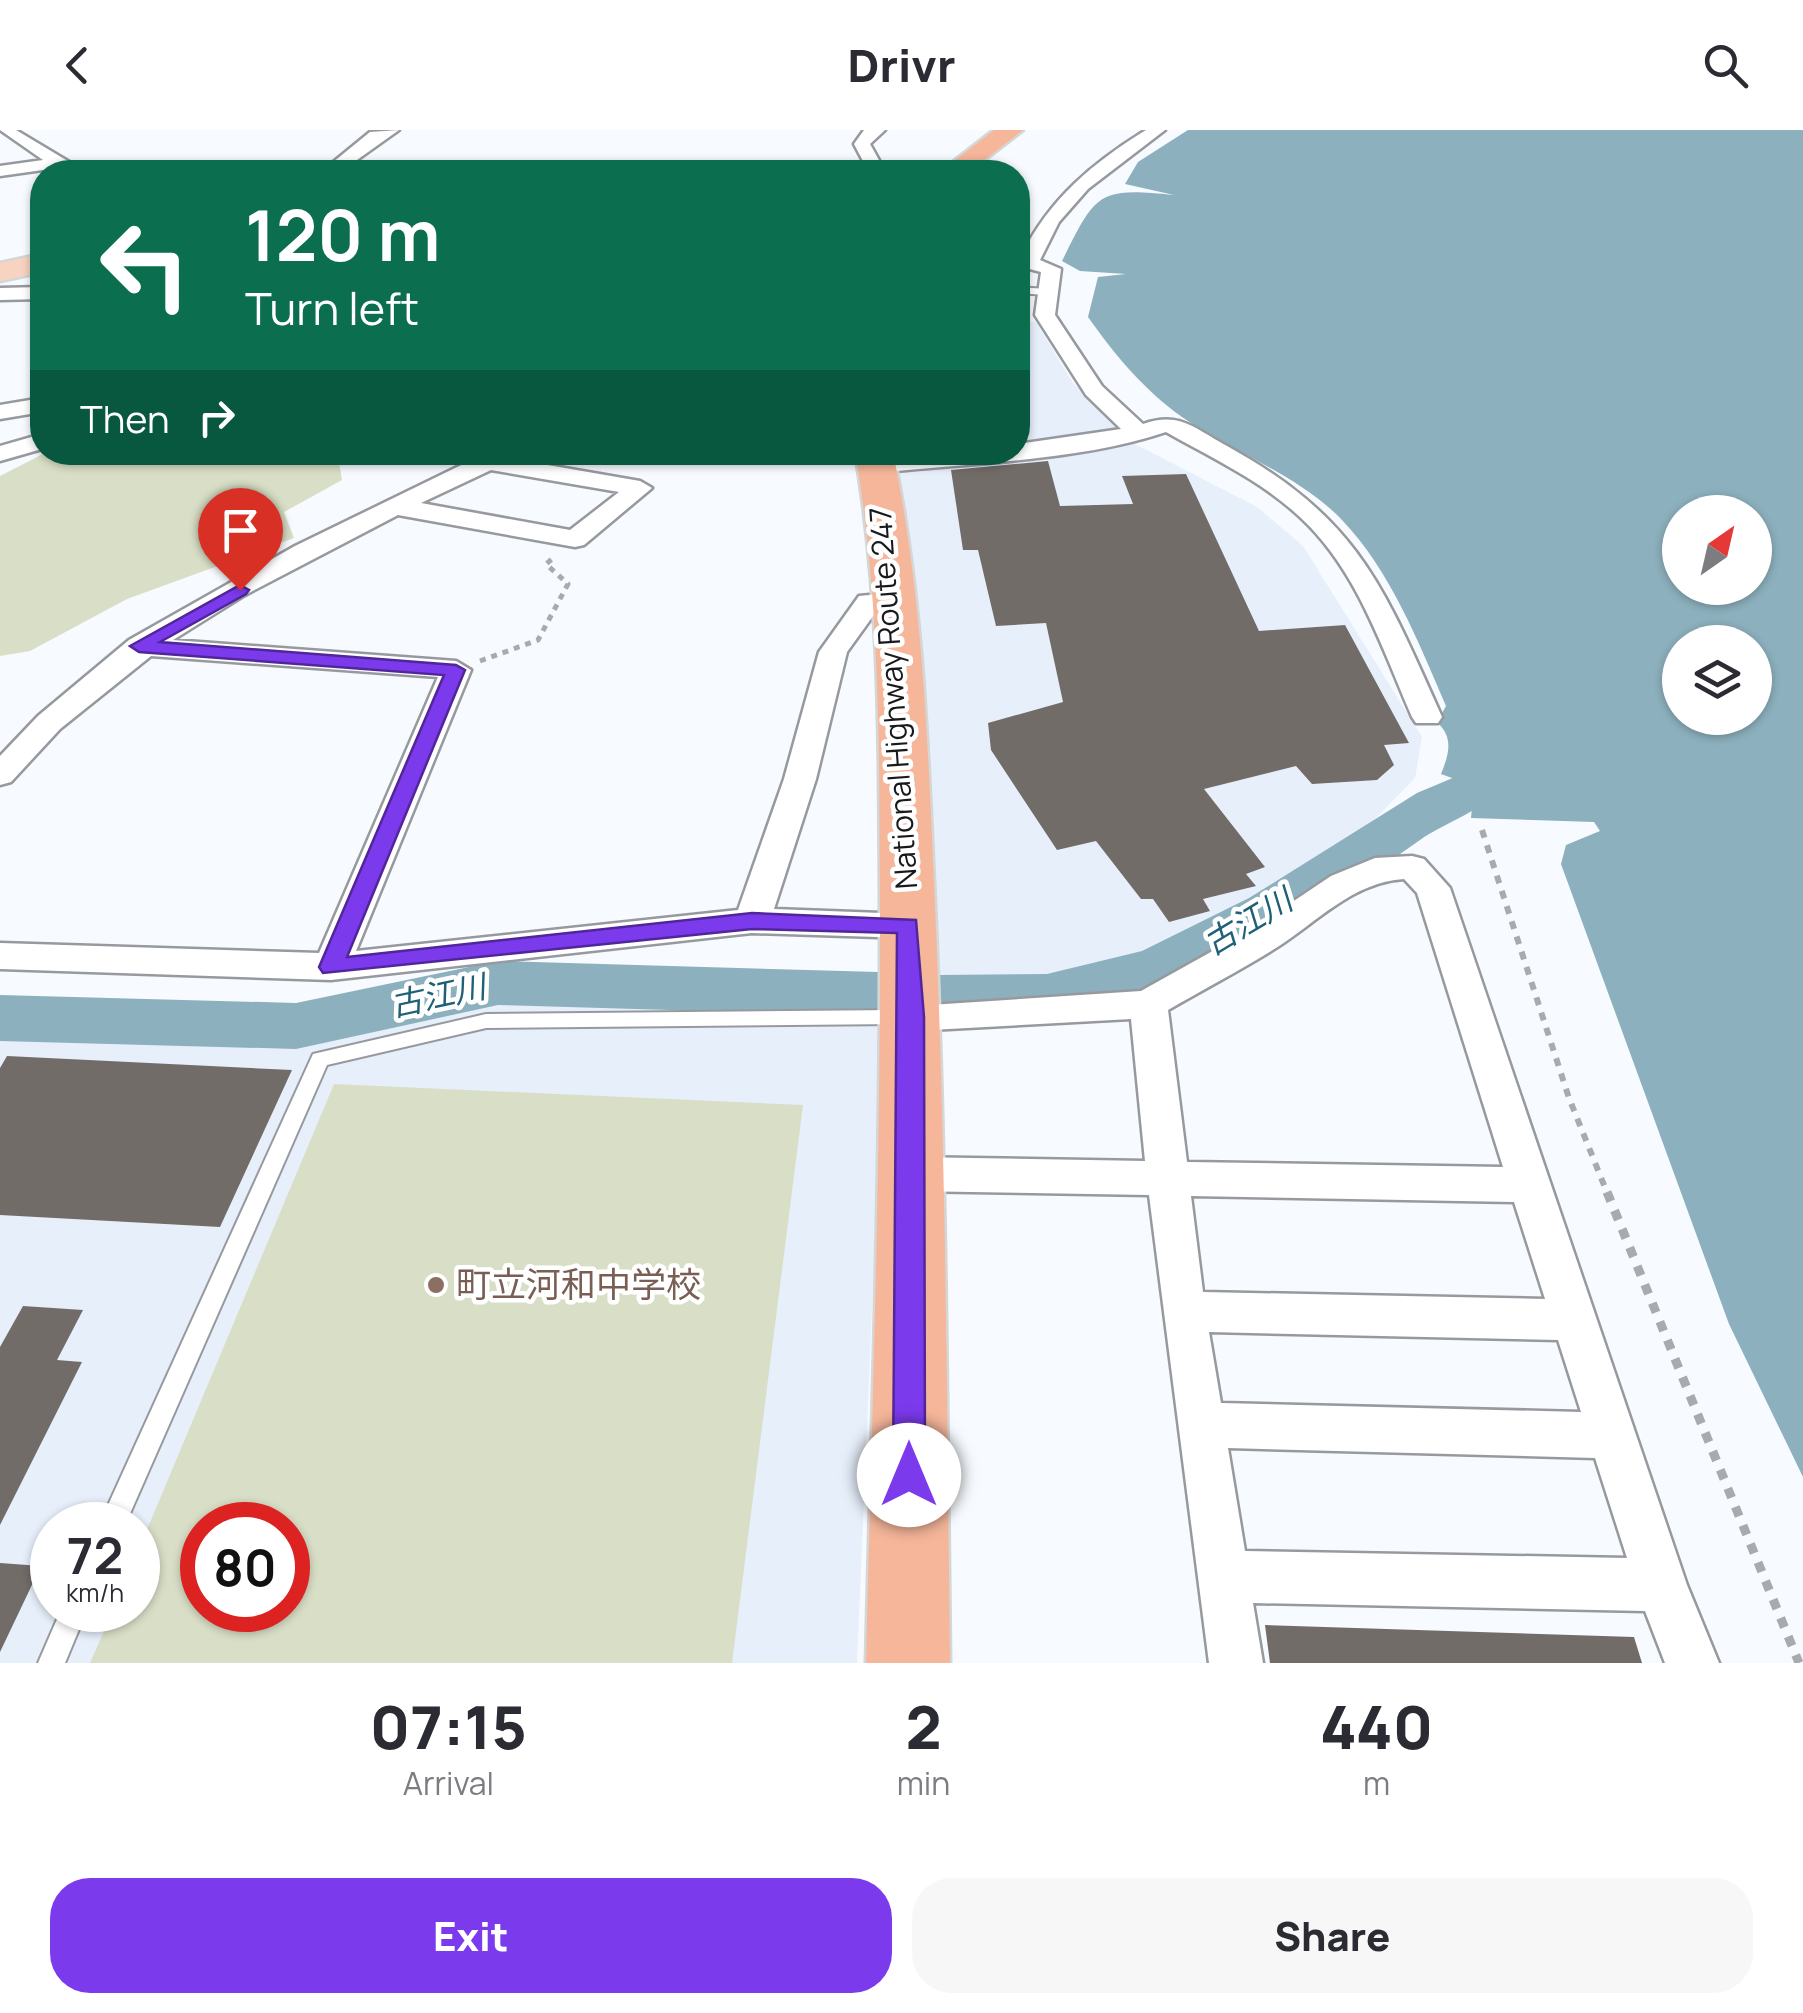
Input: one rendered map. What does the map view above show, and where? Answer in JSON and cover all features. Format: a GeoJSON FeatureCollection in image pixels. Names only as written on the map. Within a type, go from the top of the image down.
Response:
{"type":"FeatureCollection","features":[{"type":"Feature","properties":{"kind":"highway"},"geometry":{"type":"LineString","coordinates":[[969,160],[1010,130]]}},
{"type":"Feature","properties":{"kind":"highway","name":"National Highway Route 247"},"geometry":{"type":"LineString","coordinates":[[876,465],[892,598],[912,1017],[908,1663]]}},
{"type":"Feature","properties":{"kind":"main road"},"geometry":{"type":"LineString","coordinates":[[0,272],[30,265]]}},
{"type":"Feature","properties":{"kind":"street"},"geometry":{"type":"LineString","coordinates":[[345,160],[376,134],[391,130]]}},
{"type":"Feature","properties":{"kind":"street"},"geometry":{"type":"LineString","coordinates":[[871,160],[862,144],[866,136],[877,130]]}},
{"type":"Feature","properties":{"kind":"street"},"geometry":{"type":"LineString","coordinates":[[1030,250],[1071,194],[1106,162],[1156,130]]}},
{"type":"Feature","properties":{"kind":"street"},"geometry":{"type":"LineString","coordinates":[[5,131],[56,160]]}},
{"type":"Feature","properties":{"kind":"street"},"geometry":{"type":"LineString","coordinates":[[0,172],[30,170]]}},
{"type":"Feature","properties":{"kind":"street"},"geometry":{"type":"LineString","coordinates":[[1030,263],[1052,269],[1045,316],[1094,390],[1139,434]]}},
{"type":"Feature","properties":{"kind":"street"},"geometry":{"type":"LineString","coordinates":[[0,294],[30,293]]}},
{"type":"Feature","properties":{"kind":"street"},"geometry":{"type":"LineString","coordinates":[[0,412],[30,406]]}},
{"type":"Feature","properties":{"kind":"street"},"geometry":{"type":"LineString","coordinates":[[1030,448],[1139,434],[1168,423],[1284,491],[1322,523],[1341,546],[1427,717]]}},
{"type":"Feature","properties":{"kind":"street"},"geometry":{"type":"LineString","coordinates":[[0,454],[30,444]]}},
{"type":"Feature","properties":{"kind":"street"},"geometry":{"type":"LineString","coordinates":[[0,775],[139,646],[483,465]]}},
{"type":"Feature","properties":{"kind":"street"},"geometry":{"type":"LineString","coordinates":[[398,507],[576,539],[640,488],[535,465]]}},
{"type":"Feature","properties":{"kind":"street"},"geometry":{"type":"LineString","coordinates":[[752,921],[800,779],[833,652],[869,602],[892,598]]}},
{"type":"Feature","properties":{"kind":"street"},"geometry":{"type":"LineString","coordinates":[[139,646],[456,670],[331,967]]}},
{"type":"Feature","properties":{"kind":"street"},"geometry":{"type":"LineString","coordinates":[[912,1017],[1148,1004],[1265,938],[1343,884],[1375,869],[1412,867],[1433,888],[1660,1585],[1692,1663]]}},
{"type":"Feature","properties":{"kind":"street"},"geometry":{"type":"LineString","coordinates":[[0,956],[331,967],[752,921],[908,926]]}},
{"type":"Feature","properties":{"kind":"street"},"geometry":{"type":"LineString","coordinates":[[1148,1004],[1183,1310],[1236,1663]]}},
{"type":"Feature","properties":{"kind":"street"},"geometry":{"type":"LineString","coordinates":[[910,1174],[1167,1175],[1532,1184]]}},
{"type":"Feature","properties":{"kind":"street"},"geometry":{"type":"LineString","coordinates":[[1183,1310],[1575,1320]]}},
{"type":"Feature","properties":{"kind":"street"},"geometry":{"type":"LineString","coordinates":[[1202,1425],[1612,1436]]}},
{"type":"Feature","properties":{"kind":"street"},"geometry":{"type":"LineString","coordinates":[[1224,1576],[1660,1585]]}},
{"type":"Feature","properties":{"kind":"lane"},"geometry":{"type":"LineString","coordinates":[[1030,291],[1046,292]]}},
{"type":"Feature","properties":{"kind":"lane"},"geometry":{"type":"LineString","coordinates":[[122,1502],[320,1059],[486,1020],[912,1017]]}},
{"type":"Feature","properties":{"kind":"lane"},"geometry":{"type":"LineString","coordinates":[[50,1663],[64,1632]]}},
{"type":"Feature","properties":{"kind":"path"},"geometry":{"type":"LineString","coordinates":[[456,670],[538,640],[568,584],[546,564],[576,539]]}},
{"type":"Feature","properties":{"kind":"path"},"geometry":{"type":"LineString","coordinates":[[1482,830],[1569,1098],[1798,1663]]}},
{"type":"Feature","properties":{"kind":"shaded area"},"geometry":{"type":"Polygon","coordinates":[[[1030,322],[1036,322],[1073,383],[1131,442],[1257,507],[1303,546],[1422,737],[1415,778],[1364,830],[1207,935],[1131,965],[1044,982],[939,979],[904,597],[884,465],[1030,465],[1030,322]]]}},
{"type":"Feature","properties":{"kind":"shaded area","name":"町立河和中学校"},"geometry":{"type":"Polygon","coordinates":[[[885,1002],[857,1663],[0,1663],[0,1038],[302,1045],[483,1004],[885,1002]]]}},
{"type":"Feature","properties":{"kind":"green space"},"geometry":{"type":"Polygon","coordinates":[[[30,461],[30,465],[340,465],[342,480],[284,512],[294,538],[127,599],[30,651],[0,656],[0,476],[30,461]]]}},
{"type":"Feature","properties":{"kind":"green space"},"geometry":{"type":"Polygon","coordinates":[[[334,1084],[803,1105],[732,1663],[90,1663],[103,1632],[160,1632],[159,1502],[334,1084]]]}},
{"type":"Feature","properties":{"kind":"water"},"geometry":{"type":"Polygon","coordinates":[[[1188,130],[1803,130],[1803,1477],[1729,1324],[1561,864],[1566,845],[1600,831],[1594,822],[1471,818],[1474,786],[1441,774],[1448,746],[1446,734],[1437,722],[1446,706],[1402,608],[1359,540],[1306,490],[1201,430],[1168,406],[1130,371],[1088,317],[1098,277],[1126,274],[1080,271],[1062,261],[1092,208],[1114,194],[1174,195],[1125,184],[1138,162],[1188,130]]]}},
{"type":"Feature","properties":{"kind":"building"},"geometry":{"type":"Polygon","coordinates":[[[1048,461],[1060,506],[1133,504],[1122,476],[1186,474],[1259,631],[1345,625],[1409,743],[1384,745],[1394,765],[1377,780],[1312,784],[1296,766],[1204,789],[1265,867],[1246,874],[1256,886],[1203,899],[1210,911],[1169,922],[1153,899],[1141,899],[1096,841],[1057,850],[991,750],[988,723],[1063,702],[1046,623],[996,626],[978,550],[963,550],[951,470],[1048,461]]]}},
{"type":"Feature","properties":{"kind":"building"},"geometry":{"type":"Polygon","coordinates":[[[7,1056],[292,1070],[220,1227],[0,1215],[0,1068],[7,1056]]]}},
{"type":"Feature","properties":{"kind":"building"},"geometry":{"type":"Polygon","coordinates":[[[23,1306],[83,1310],[57,1360],[82,1362],[0,1525],[0,1347],[23,1306]]]}},
{"type":"Feature","properties":{"kind":"building"},"geometry":{"type":"Polygon","coordinates":[[[0,1563],[30,1565],[30,1589],[0,1652],[0,1563]]]}},
{"type":"Feature","properties":{"kind":"building"},"geometry":{"type":"Polygon","coordinates":[[[1265,1625],[1634,1637],[1642,1663],[1270,1663],[1265,1625]]]}},
{"type":"Feature","properties":{"kind":"waterway","name":"古江川"},"geometry":{"type":"LineString","coordinates":[[940,997],[1047,996],[1088,990],[1164,966],[1235,932],[1420,815],[1474,786]]}},
{"type":"Feature","properties":{"kind":"waterway","name":"古江川"},"geometry":{"type":"LineString","coordinates":[[0,1018],[296,1026],[498,983],[878,994]]}},
{"type":"Feature","properties":{"kind":"place","name":"町立河和中学校"},"geometry":{"type":"Point","coordinates":[436,1285]}},
{"type":"Feature","properties":{"kind":"route"},"geometry":{"type":"LineString","coordinates":[[240,590],[139,646],[456,670],[331,967],[752,921],[908,926],[912,1017],[909,1475]]}}]}
